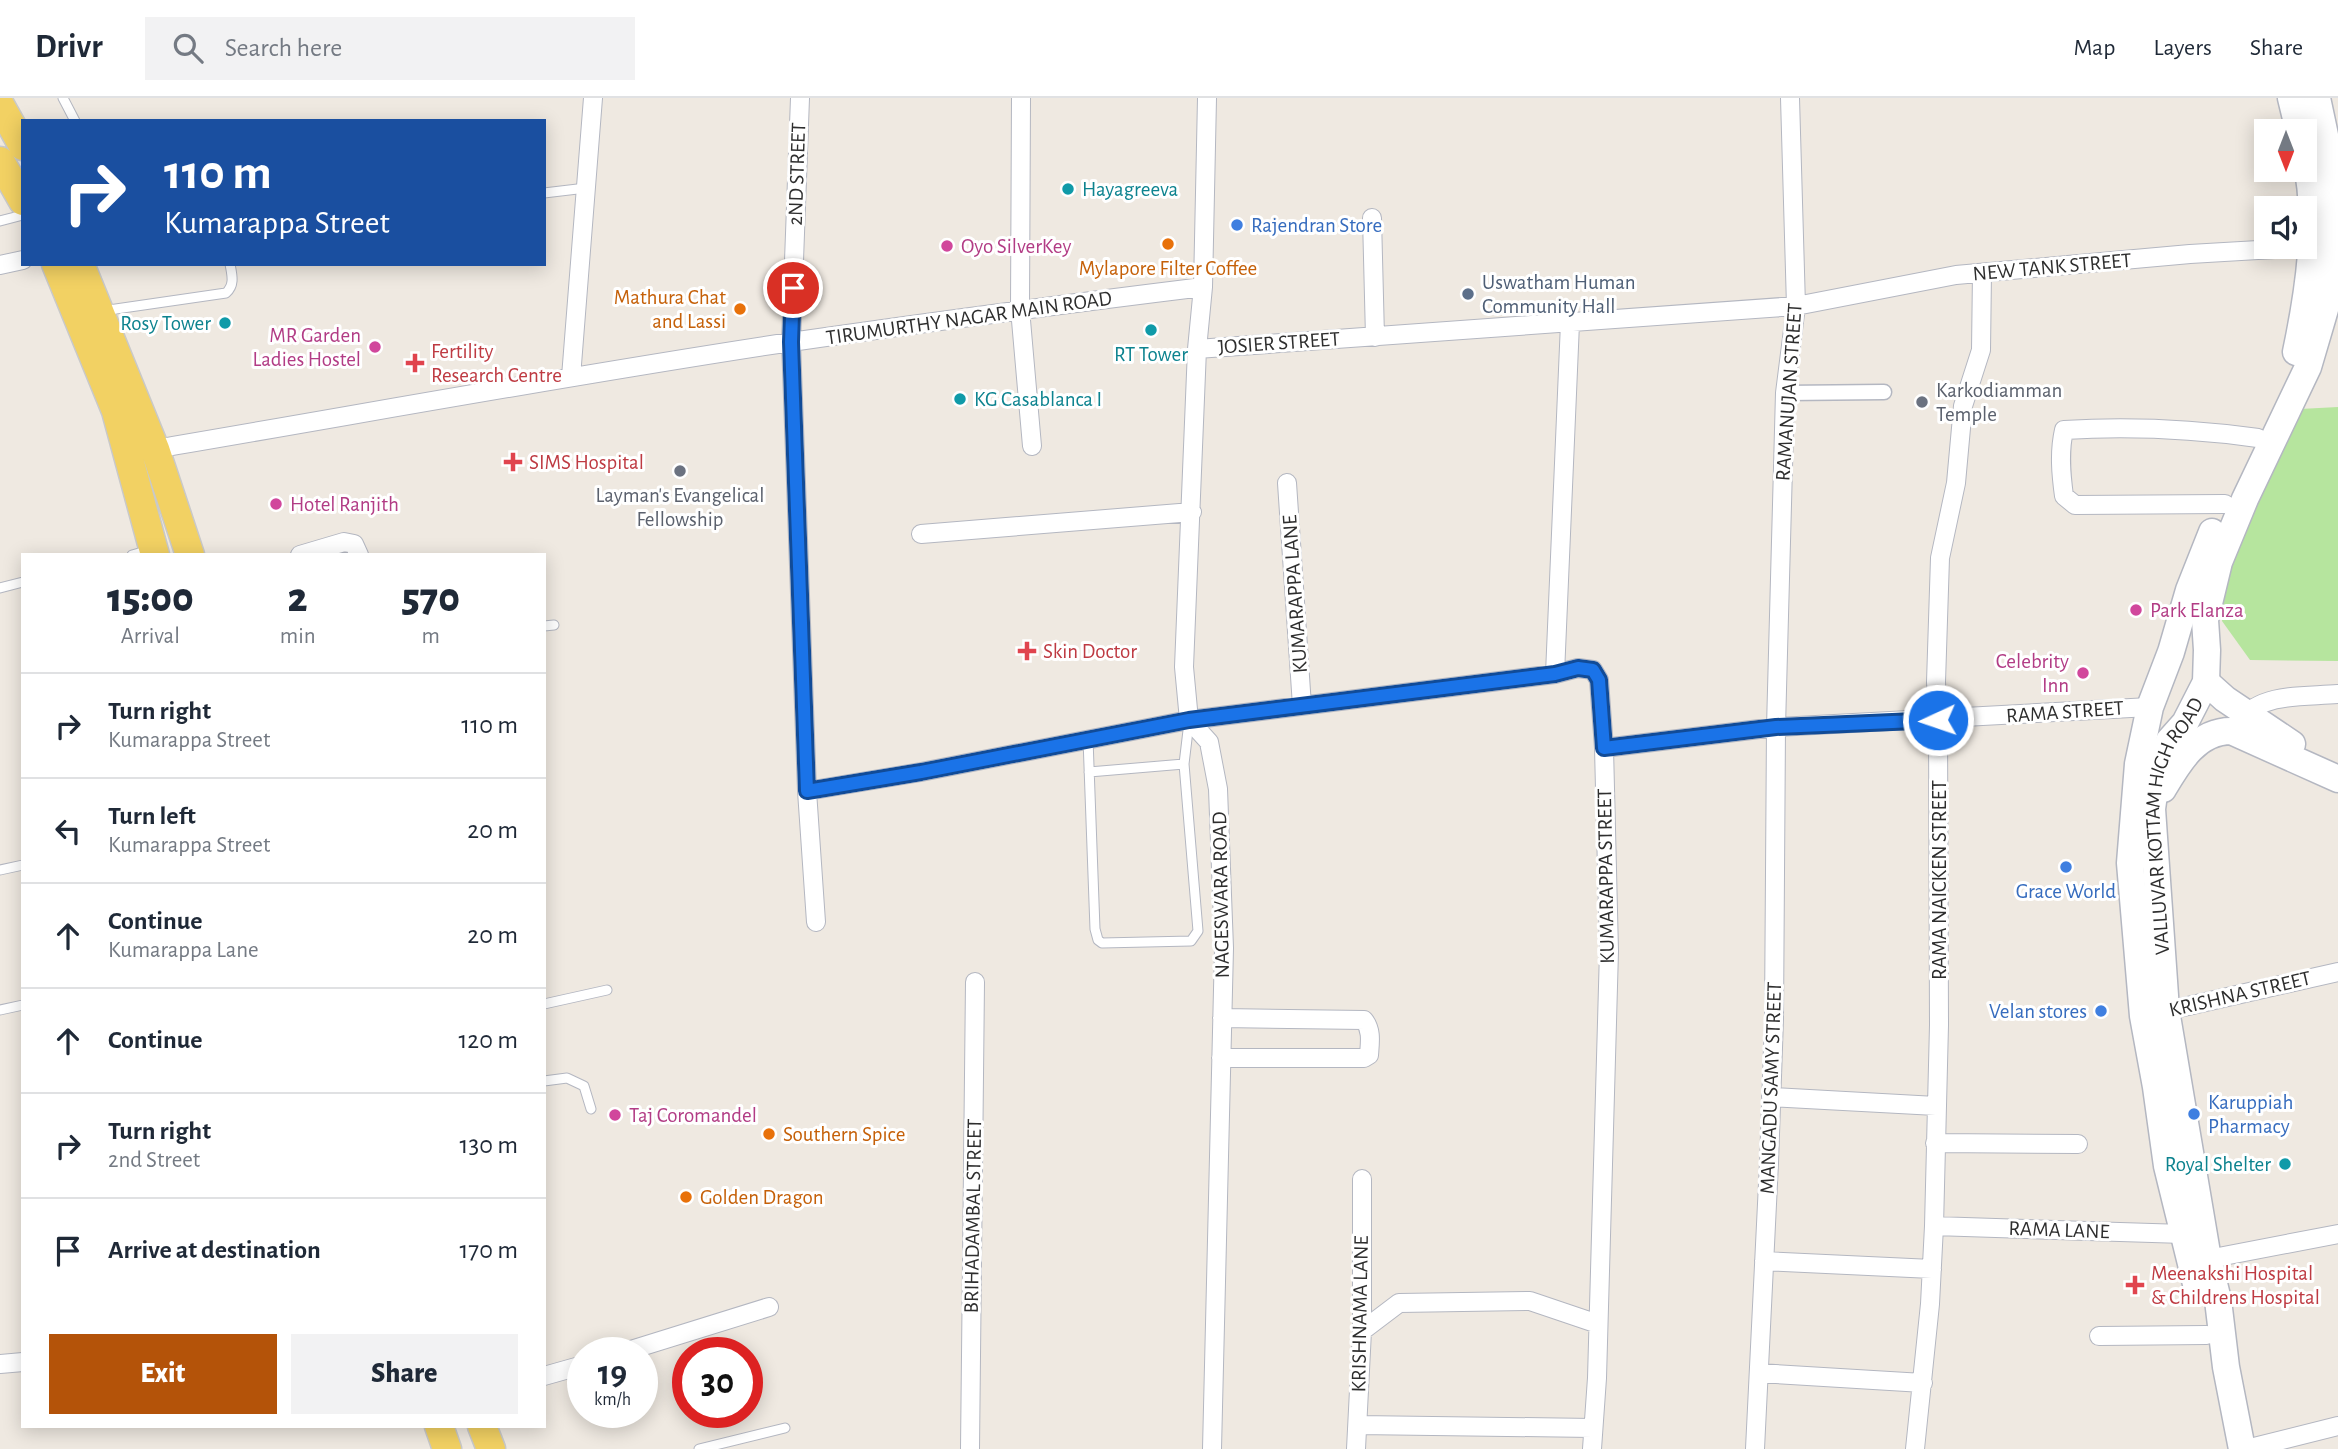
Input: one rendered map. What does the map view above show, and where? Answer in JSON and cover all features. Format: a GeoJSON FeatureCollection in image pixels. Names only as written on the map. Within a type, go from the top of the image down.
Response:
{"type":"FeatureCollection","features":[{"type":"Feature","properties":{"kind":"main road"},"geometry":{"type":"LineString","coordinates":[[2291,98],[2296,119]]}},
{"type":"Feature","properties":{"kind":"main road","name":"VALLUVAR KOTTAM HIGH ROAD"},"geometry":{"type":"LineString","coordinates":[[2226,1449],[2207,1335],[2167,1166],[2156,1087],[2152,809],[2157,772],[2169,741],[2185,723],[2206,682],[2206,620],[2219,562],[2245,499],[2308,367],[2328,299],[2336,232],[2332,168],[2317,98]]}},
{"type":"Feature","properties":{"kind":"main road"},"geometry":{"type":"LineString","coordinates":[[2,103],[21,142]]}},
{"type":"Feature","properties":{"kind":"main road"},"geometry":{"type":"LineString","coordinates":[[0,161],[21,198]]}},
{"type":"Feature","properties":{"kind":"main road","name":"VALLUVAR KOTTAM HIGH ROAD"},"geometry":{"type":"LineString","coordinates":[[2244,1449],[2226,1367],[2218,1300],[2155,1013],[2130,863],[2138,764],[2150,707],[2212,531],[2294,362],[2308,296],[2310,259]]}},
{"type":"Feature","properties":{"kind":"main road"},"geometry":{"type":"LineString","coordinates":[[57,266],[116,411],[147,553]]}},
{"type":"Feature","properties":{"kind":"main road"},"geometry":{"type":"LineString","coordinates":[[81,266],[151,439],[189,553]]}},
{"type":"Feature","properties":{"kind":"main road"},"geometry":{"type":"LineString","coordinates":[[116,411],[151,439]]}},
{"type":"Feature","properties":{"kind":"main road"},"geometry":{"type":"LineString","coordinates":[[2206,682],[2239,722],[2338,779]]}},
{"type":"Feature","properties":{"kind":"main road"},"geometry":{"type":"LineString","coordinates":[[2152,809],[2177,765],[2191,748],[2209,735],[2239,722],[2338,767]]}},
{"type":"Feature","properties":{"kind":"main road"},"geometry":{"type":"LineString","coordinates":[[440,1428],[447,1449]]}},
{"type":"Feature","properties":{"kind":"main road"},"geometry":{"type":"LineString","coordinates":[[483,1428],[491,1449]]}},
{"type":"Feature","properties":{"kind":"street"},"geometry":{"type":"LineString","coordinates":[[571,377],[593,98]]}},
{"type":"Feature","properties":{"kind":"street","name":"2ND STREET"},"geometry":{"type":"LineString","coordinates":[[800,98],[791,342],[807,791],[816,922]]}},
{"type":"Feature","properties":{"kind":"street"},"geometry":{"type":"LineString","coordinates":[[1021,98],[1020,309],[1032,446]]}},
{"type":"Feature","properties":{"kind":"street","name":"JOSIER STREET"},"geometry":{"type":"LineString","coordinates":[[1207,98],[1203,287],[1197,349],[1570,323]]}},
{"type":"Feature","properties":{"kind":"street","name":"RAMANUJAN STREET"},"geometry":{"type":"LineString","coordinates":[[1776,727],[1785,393],[1797,306],[1790,98]]}},
{"type":"Feature","properties":{"kind":"street"},"geometry":{"type":"LineString","coordinates":[[1371,218],[1375,337]]}},
{"type":"Feature","properties":{"kind":"street","name":"NEW TANK STREET"},"geometry":{"type":"LineString","coordinates":[[1797,306],[1956,275],[2254,250]]}},
{"type":"Feature","properties":{"kind":"street"},"geometry":{"type":"LineString","coordinates":[[0,265],[21,260]]}},
{"type":"Feature","properties":{"kind":"street","name":"RAMA NAICKEN STREET"},"geometry":{"type":"LineString","coordinates":[[1915,1449],[1933,1269],[1939,1025],[1936,682],[1940,558],[1956,483],[1963,406],[1981,350],[1982,273]]}},
{"type":"Feature","properties":{"kind":"street","name":"TIRUMURTHY NAGAR MAIN ROAD"},"geometry":{"type":"LineString","coordinates":[[151,439],[791,342],[1020,309],[1203,287]]}},
{"type":"Feature","properties":{"kind":"street"},"geometry":{"type":"LineString","coordinates":[[807,791],[921,772],[1189,720],[1555,674],[1570,323],[1797,306]]}},
{"type":"Feature","properties":{"kind":"street"},"geometry":{"type":"LineString","coordinates":[[1189,720],[1184,667],[1197,349]]}},
{"type":"Feature","properties":{"kind":"street"},"geometry":{"type":"LineString","coordinates":[[1785,393],[1884,392]]}},
{"type":"Feature","properties":{"kind":"street"},"geometry":{"type":"LineString","coordinates":[[2225,504],[2075,505],[2064,496],[2061,470],[2064,430],[2193,430],[2258,438]]}},
{"type":"Feature","properties":{"kind":"street","name":"KUMARAPPA LANE"},"geometry":{"type":"LineString","coordinates":[[1287,483],[1302,706]]}},
{"type":"Feature","properties":{"kind":"street"},"geometry":{"type":"LineString","coordinates":[[921,534],[1192,512]]}},
{"type":"Feature","properties":{"kind":"street"},"geometry":{"type":"LineString","coordinates":[[307,553],[344,542],[354,544],[358,553]]}},
{"type":"Feature","properties":{"kind":"street","name":"KUMARAPPA STREET"},"geometry":{"type":"LineString","coordinates":[[1555,674],[1578,668],[1593,670],[1599,680],[1604,748],[1609,951],[1592,1449]]}},
{"type":"Feature","properties":{"kind":"street"},"geometry":{"type":"LineString","coordinates":[[2239,722],[2269,700],[2338,694]]}},
{"type":"Feature","properties":{"kind":"street","name":"RAMA STREET"},"geometry":{"type":"LineString","coordinates":[[1604,748],[1776,727],[2150,707]]}},
{"type":"Feature","properties":{"kind":"street","name":"NAGESWARA ROAD"},"geometry":{"type":"LineString","coordinates":[[1189,720],[1209,742],[1218,789],[1224,948],[1212,1449]]}},
{"type":"Feature","properties":{"kind":"street","name":"MANGADU SAMY STREET"},"geometry":{"type":"LineString","coordinates":[[1755,1449],[1774,1005],[1776,727]]}},
{"type":"Feature","properties":{"kind":"street","name":"KRISHNA STREET"},"geometry":{"type":"LineString","coordinates":[[2155,1013],[2338,972]]}},
{"type":"Feature","properties":{"kind":"street","name":"BRIHADAMBAL STREET"},"geometry":{"type":"LineString","coordinates":[[970,1449],[975,982]]}},
{"type":"Feature","properties":{"kind":"street"},"geometry":{"type":"LineString","coordinates":[[1221,1058],[1364,1058],[1369,1055],[1370,1045],[1370,1027],[1364,1020],[1222,1017]]}},
{"type":"Feature","properties":{"kind":"street"},"geometry":{"type":"LineString","coordinates":[[1771,1097],[1936,1107]]}},
{"type":"Feature","properties":{"kind":"street"},"geometry":{"type":"LineString","coordinates":[[1935,1143],[2078,1144]]}},
{"type":"Feature","properties":{"kind":"street","name":"KRISHNAMA LANE"},"geometry":{"type":"LineString","coordinates":[[1356,1449],[1362,1331],[1362,1179]]}},
{"type":"Feature","properties":{"kind":"street","name":"RAMA LANE"},"geometry":{"type":"LineString","coordinates":[[1934,1226],[2184,1234]]}},
{"type":"Feature","properties":{"kind":"street"},"geometry":{"type":"LineString","coordinates":[[2208,1259],[2338,1234]]}},
{"type":"Feature","properties":{"kind":"street"},"geometry":{"type":"LineString","coordinates":[[1764,1261],[1933,1269]]}},
{"type":"Feature","properties":{"kind":"street"},"geometry":{"type":"LineString","coordinates":[[1362,1331],[1399,1303],[1530,1301],[1598,1324]]}},
{"type":"Feature","properties":{"kind":"street"},"geometry":{"type":"LineString","coordinates":[[658,1342],[769,1307]]}},
{"type":"Feature","properties":{"kind":"street"},"geometry":{"type":"LineString","coordinates":[[2099,1336],[2207,1335]]}},
{"type":"Feature","properties":{"kind":"street"},"geometry":{"type":"LineString","coordinates":[[0,1364],[21,1362]]}},
{"type":"Feature","properties":{"kind":"street"},"geometry":{"type":"LineString","coordinates":[[546,1375],[567,1369]]}},
{"type":"Feature","properties":{"kind":"street"},"geometry":{"type":"LineString","coordinates":[[1759,1373],[1923,1383]]}},
{"type":"Feature","properties":{"kind":"street"},"geometry":{"type":"LineString","coordinates":[[1358,1425],[1593,1428]]}},
{"type":"Feature","properties":{"kind":"street"},"geometry":{"type":"LineString","coordinates":[[2244,1449],[2338,1426]]}},
{"type":"Feature","properties":{"kind":"lane"},"geometry":{"type":"LineString","coordinates":[[63,98],[74,119]]}},
{"type":"Feature","properties":{"kind":"lane"},"geometry":{"type":"LineString","coordinates":[[546,193],[586,188]]}},
{"type":"Feature","properties":{"kind":"lane"},"geometry":{"type":"LineString","coordinates":[[0,221],[21,216]]}},
{"type":"Feature","properties":{"kind":"lane"},"geometry":{"type":"LineString","coordinates":[[99,311],[226,293],[232,282],[230,266]]}},
{"type":"Feature","properties":{"kind":"lane"},"geometry":{"type":"LineString","coordinates":[[0,588],[21,583]]}},
{"type":"Feature","properties":{"kind":"lane"},"geometry":{"type":"LineString","coordinates":[[1087,739],[1095,929],[1098,940],[1102,943],[1191,941],[1198,931],[1184,764],[1189,720]]}},
{"type":"Feature","properties":{"kind":"lane"},"geometry":{"type":"LineString","coordinates":[[1089,772],[1184,764]]}},
{"type":"Feature","properties":{"kind":"lane"},"geometry":{"type":"LineString","coordinates":[[0,870],[21,865]]}},
{"type":"Feature","properties":{"kind":"lane"},"geometry":{"type":"LineString","coordinates":[[546,1004],[607,990]]}},
{"type":"Feature","properties":{"kind":"lane"},"geometry":{"type":"LineString","coordinates":[[0,1010],[21,1005]]}},
{"type":"Feature","properties":{"kind":"lane"},"geometry":{"type":"LineString","coordinates":[[546,1081],[567,1078],[584,1086],[591,1110]]}},
{"type":"Feature","properties":{"kind":"lane"},"geometry":{"type":"LineString","coordinates":[[699,1449],[785,1428]]}},
{"type":"Feature","properties":{"kind":"green space"},"geometry":{"type":"Polygon","coordinates":[[[2338,407],[2338,661],[2250,660],[2222,621],[2224,569],[2300,409],[2338,407]]]}},
{"type":"Feature","properties":{"kind":"place","name":"Hayagreeva"},"geometry":{"type":"Point","coordinates":[1068,189]}},
{"type":"Feature","properties":{"kind":"place","name":"Rajendran Store"},"geometry":{"type":"Point","coordinates":[1237,225]}},
{"type":"Feature","properties":{"kind":"place","name":"Mylapore Filter Coffee"},"geometry":{"type":"Point","coordinates":[1168,244]}},
{"type":"Feature","properties":{"kind":"place","name":"Oyo SilverKey"},"geometry":{"type":"Point","coordinates":[947,246]}},
{"type":"Feature","properties":{"kind":"place","name":"Uswatham Human Community Hall"},"geometry":{"type":"Point","coordinates":[1468,294]}},
{"type":"Feature","properties":{"kind":"place","name":"Mathura Chat and Lassi"},"geometry":{"type":"Point","coordinates":[740,309]}},
{"type":"Feature","properties":{"kind":"place","name":"Rosy Tower"},"geometry":{"type":"Point","coordinates":[225,323]}},
{"type":"Feature","properties":{"kind":"place","name":"RT Tower"},"geometry":{"type":"Point","coordinates":[1151,330]}},
{"type":"Feature","properties":{"kind":"place","name":"MR Garden Ladies Hostel"},"geometry":{"type":"Point","coordinates":[375,347]}},
{"type":"Feature","properties":{"kind":"place","name":"Fertility Research Centre"},"geometry":{"type":"Point","coordinates":[415,363]}},
{"type":"Feature","properties":{"kind":"place","name":"KG Casablanca I"},"geometry":{"type":"Point","coordinates":[960,399]}},
{"type":"Feature","properties":{"kind":"place","name":"Karkodiamman Temple"},"geometry":{"type":"Point","coordinates":[1922,402]}},
{"type":"Feature","properties":{"kind":"place","name":"SIMS Hospital"},"geometry":{"type":"Point","coordinates":[513,462]}},
{"type":"Feature","properties":{"kind":"place","name":"Layman's Evangelical Fellowship"},"geometry":{"type":"Point","coordinates":[680,471]}},
{"type":"Feature","properties":{"kind":"place","name":"Hotel Ranjith"},"geometry":{"type":"Point","coordinates":[276,504]}},
{"type":"Feature","properties":{"kind":"place","name":"Park Elanza"},"geometry":{"type":"Point","coordinates":[2136,610]}},
{"type":"Feature","properties":{"kind":"place","name":"Skin Doctor"},"geometry":{"type":"Point","coordinates":[1027,651]}},
{"type":"Feature","properties":{"kind":"place","name":"Celebrity Inn"},"geometry":{"type":"Point","coordinates":[2083,673]}},
{"type":"Feature","properties":{"kind":"place","name":"Grace World"},"geometry":{"type":"Point","coordinates":[2066,867]}},
{"type":"Feature","properties":{"kind":"place","name":"Velan stores"},"geometry":{"type":"Point","coordinates":[2101,1011]}},
{"type":"Feature","properties":{"kind":"place","name":"Karuppiah Pharmacy"},"geometry":{"type":"Point","coordinates":[2194,1114]}},
{"type":"Feature","properties":{"kind":"place","name":"Taj Coromandel"},"geometry":{"type":"Point","coordinates":[615,1115]}},
{"type":"Feature","properties":{"kind":"place","name":"Southern Spice"},"geometry":{"type":"Point","coordinates":[769,1134]}},
{"type":"Feature","properties":{"kind":"place","name":"Royal Shelter"},"geometry":{"type":"Point","coordinates":[2285,1164]}},
{"type":"Feature","properties":{"kind":"place","name":"Golden Dragon"},"geometry":{"type":"Point","coordinates":[686,1197]}},
{"type":"Feature","properties":{"kind":"place","name":"Meenakshi Hospital & Childrens Hospital"},"geometry":{"type":"Point","coordinates":[2135,1285]}},
{"type":"Feature","properties":{"kind":"route"},"geometry":{"type":"LineString","coordinates":[[793,288],[791,342],[807,791],[921,772],[1189,720],[1555,674],[1578,668],[1593,670],[1599,680],[1604,748],[1776,727],[1938,720]]}}]}
